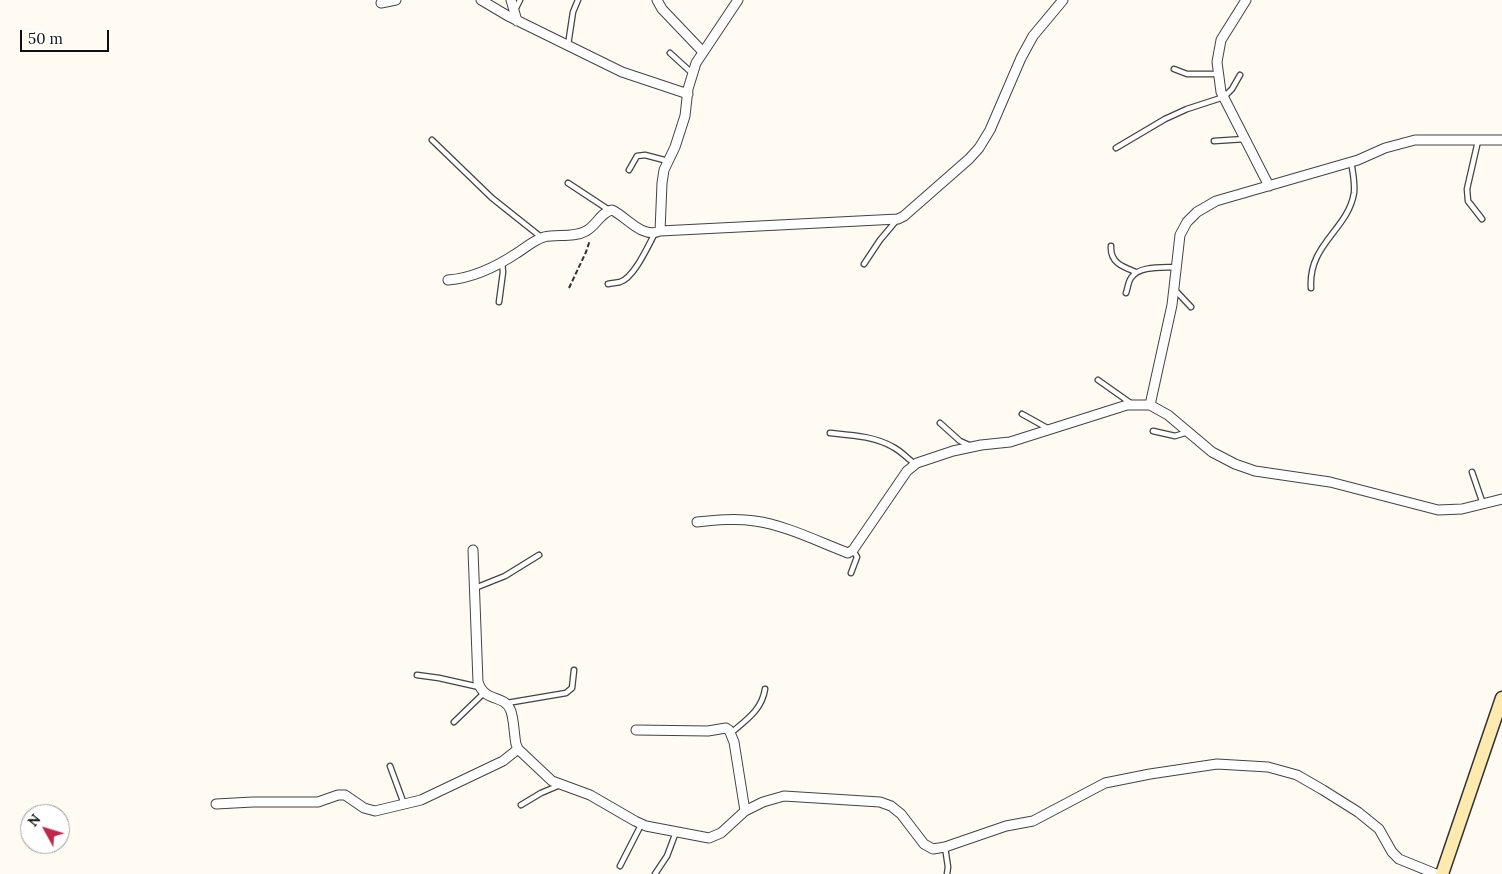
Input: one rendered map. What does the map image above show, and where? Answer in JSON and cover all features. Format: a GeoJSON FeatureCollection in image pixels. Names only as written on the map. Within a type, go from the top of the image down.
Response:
{"type":"FeatureCollection","features":[{"type":"Feature","properties":{"kind":"street"},"geometry":{"type":"LineString","coordinates":[[381,3],[396,0]]}},
{"type":"Feature","properties":{"kind":"street"},"geometry":{"type":"LineString","coordinates":[[481,0],[517,21],[622,72],[688,94]]}},
{"type":"Feature","properties":{"kind":"street"},"geometry":{"type":"LineString","coordinates":[[511,0],[517,21]]}},
{"type":"Feature","properties":{"kind":"street"},"geometry":{"type":"LineString","coordinates":[[657,0],[662,9],[704,52]]}},
{"type":"Feature","properties":{"kind":"street"},"geometry":{"type":"LineString","coordinates":[[657,232],[664,170],[685,116],[688,94],[696,63],[738,0]]}},
{"type":"Feature","properties":{"kind":"street"},"geometry":{"type":"LineString","coordinates":[[448,280],[459,279],[482,272],[542,238],[580,234],[587,231],[610,210],[618,213],[645,232],[898,219],[904,216],[979,148],[990,130],[1021,58],[1033,36],[1063,0]]}},
{"type":"Feature","properties":{"kind":"street"},"geometry":{"type":"LineString","coordinates":[[1246,0],[1221,40],[1217,62],[1221,92],[1269,186]]}},
{"type":"Feature","properties":{"kind":"street"},"geometry":{"type":"LineString","coordinates":[[1150,405],[1174,289],[1180,235],[1187,222],[1197,212],[1216,201],[1351,162],[1385,148],[1415,140],[1502,140]]}},
{"type":"Feature","properties":{"kind":"street"},"geometry":{"type":"LineString","coordinates":[[697,522],[737,519],[756,521],[777,526],[848,553],[853,550],[907,470],[915,464],[952,450],[1010,442],[1128,404],[1150,405],[1168,415],[1212,452],[1235,464],[1255,471],[1330,482],[1438,510],[1462,509],[1502,499]]}},
{"type":"Feature","properties":{"kind":"street"},"geometry":{"type":"LineString","coordinates":[[473,550],[478,682],[482,690],[505,703],[510,709],[518,749],[552,782],[590,795],[642,824],[709,838],[721,833],[745,811],[763,802],[784,796],[880,802],[892,806],[901,814],[924,844],[933,848],[945,846],[1006,826],[1033,821],[1105,783],[1217,764],[1268,767],[1297,776],[1323,790],[1379,829],[1392,852],[1399,859],[1436,874]]}},
{"type":"Feature","properties":{"kind":"street"},"geometry":{"type":"LineString","coordinates":[[1442,874],[1502,698]]}},
{"type":"Feature","properties":{"kind":"street"},"geometry":{"type":"LineString","coordinates":[[636,730],[708,731],[726,728],[732,733],[745,811]]}},
{"type":"Feature","properties":{"kind":"street"},"geometry":{"type":"LineString","coordinates":[[216,804],[318,802],[338,795],[345,795],[364,808],[375,811],[421,800],[503,761],[518,749]]}},
{"type":"Feature","properties":{"kind":"lane"},"geometry":{"type":"LineString","coordinates":[[514,11],[520,0]]}},
{"type":"Feature","properties":{"kind":"lane"},"geometry":{"type":"LineString","coordinates":[[568,45],[573,12],[578,0]]}},
{"type":"Feature","properties":{"kind":"lane"},"geometry":{"type":"LineString","coordinates":[[670,53],[693,74]]}},
{"type":"Feature","properties":{"kind":"lane"},"geometry":{"type":"LineString","coordinates":[[1174,69],[1187,74],[1219,74]]}},
{"type":"Feature","properties":{"kind":"lane"},"geometry":{"type":"LineString","coordinates":[[1116,148],[1165,119],[1224,97],[1232,89],[1240,75]]}},
{"type":"Feature","properties":{"kind":"lane"},"geometry":{"type":"LineString","coordinates":[[1214,141],[1245,139]]}},
{"type":"Feature","properties":{"kind":"lane"},"geometry":{"type":"LineString","coordinates":[[432,140],[486,194],[542,238]]}},
{"type":"Feature","properties":{"kind":"lane"},"geometry":{"type":"LineString","coordinates":[[1478,140],[1468,189],[1468,202],[1482,219]]}},
{"type":"Feature","properties":{"kind":"lane"},"geometry":{"type":"LineString","coordinates":[[629,170],[637,156],[645,155],[668,161]]}},
{"type":"Feature","properties":{"kind":"lane"},"geometry":{"type":"LineString","coordinates":[[1311,288],[1310,275],[1314,260],[1347,212],[1354,195],[1351,162]]}},
{"type":"Feature","properties":{"kind":"lane"},"geometry":{"type":"LineString","coordinates":[[568,183],[610,210]]}},
{"type":"Feature","properties":{"kind":"lane"},"geometry":{"type":"LineString","coordinates":[[864,264],[880,240],[898,219]]}},
{"type":"Feature","properties":{"kind":"lane"},"geometry":{"type":"LineString","coordinates":[[608,284],[622,282],[629,275],[637,266],[657,232]]}},
{"type":"Feature","properties":{"kind":"lane"},"geometry":{"type":"LineString","coordinates":[[1111,246],[1111,254],[1114,261],[1136,272]]}},
{"type":"Feature","properties":{"kind":"lane"},"geometry":{"type":"LineString","coordinates":[[500,302],[504,272],[502,262]]}},
{"type":"Feature","properties":{"kind":"lane"},"geometry":{"type":"LineString","coordinates":[[1126,293],[1130,278],[1136,272],[1148,268],[1177,267]]}},
{"type":"Feature","properties":{"kind":"lane"},"geometry":{"type":"LineString","coordinates":[[1174,289],[1190,307]]}},
{"type":"Feature","properties":{"kind":"lane"},"geometry":{"type":"LineString","coordinates":[[1098,380],[1133,404]]}},
{"type":"Feature","properties":{"kind":"lane"},"geometry":{"type":"LineString","coordinates":[[1022,414],[1050,430]]}},
{"type":"Feature","properties":{"kind":"lane"},"geometry":{"type":"LineString","coordinates":[[940,423],[960,441],[973,447]]}},
{"type":"Feature","properties":{"kind":"lane"},"geometry":{"type":"LineString","coordinates":[[1153,431],[1175,436],[1189,432]]}},
{"type":"Feature","properties":{"kind":"lane"},"geometry":{"type":"LineString","coordinates":[[830,433],[856,435],[879,441],[893,447],[915,464]]}},
{"type":"Feature","properties":{"kind":"lane"},"geometry":{"type":"LineString","coordinates":[[1472,472],[1483,504]]}},
{"type":"Feature","properties":{"kind":"lane"},"geometry":{"type":"LineString","coordinates":[[851,573],[857,557],[853,550]]}},
{"type":"Feature","properties":{"kind":"lane"},"geometry":{"type":"LineString","coordinates":[[475,588],[505,576],[539,555]]}},
{"type":"Feature","properties":{"kind":"lane"},"geometry":{"type":"LineString","coordinates":[[505,703],[566,693],[572,688],[574,670]]}},
{"type":"Feature","properties":{"kind":"lane"},"geometry":{"type":"LineString","coordinates":[[417,675],[438,678],[482,690],[454,722]]}},
{"type":"Feature","properties":{"kind":"lane"},"geometry":{"type":"LineString","coordinates":[[732,733],[764,700],[765,690]]}},
{"type":"Feature","properties":{"kind":"lane"},"geometry":{"type":"LineString","coordinates":[[390,766],[404,804]]}},
{"type":"Feature","properties":{"kind":"lane"},"geometry":{"type":"LineString","coordinates":[[521,805],[541,793],[560,785]]}},
{"type":"Feature","properties":{"kind":"lane"},"geometry":{"type":"LineString","coordinates":[[620,866],[642,824]]}},
{"type":"Feature","properties":{"kind":"lane"},"geometry":{"type":"LineString","coordinates":[[655,874],[667,856],[676,832]]}},
{"type":"Feature","properties":{"kind":"lane"},"geometry":{"type":"LineString","coordinates":[[945,846],[947,874]]}},
{"type":"Feature","properties":{"kind":"path"},"geometry":{"type":"LineString","coordinates":[[569,288],[586,252],[593,226]]}}]}
